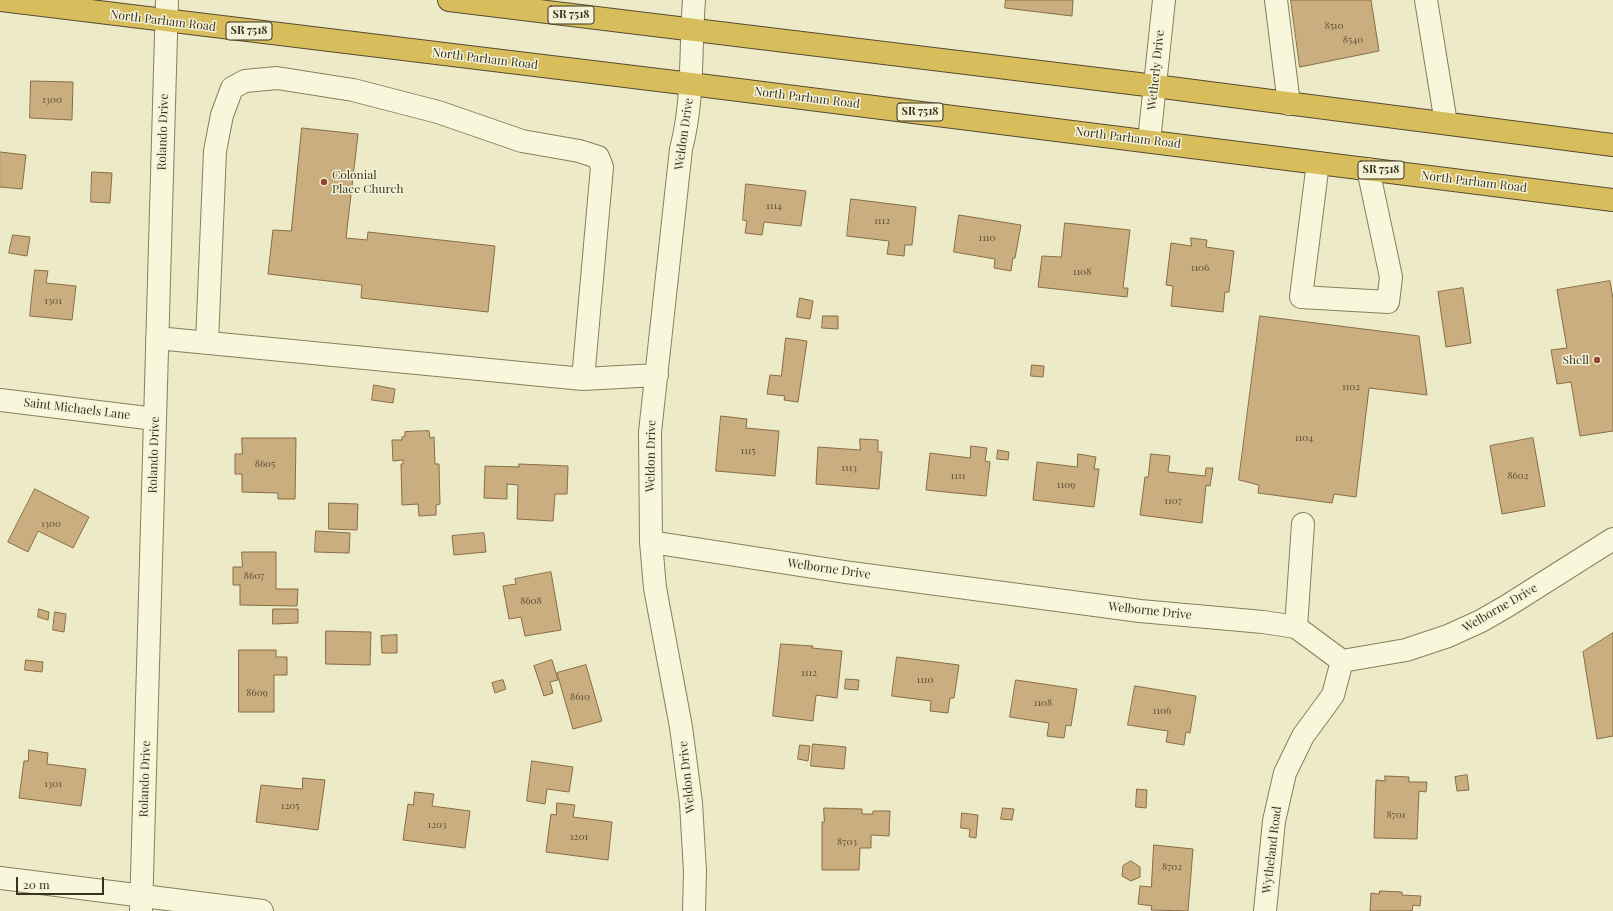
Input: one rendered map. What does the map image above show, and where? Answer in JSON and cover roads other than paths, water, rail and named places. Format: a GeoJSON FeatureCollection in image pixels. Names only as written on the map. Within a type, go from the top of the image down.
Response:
{"type":"FeatureCollection","features":[{"type":"Feature","properties":{"kind":"highway","name":"North Parham Road"},"geometry":{"type":"LineString","coordinates":[[0,0],[167,10],[691,84],[1613,200]]}},
{"type":"Feature","properties":{"kind":"highway","name":"SR 7518"},"geometry":{"type":"LineString","coordinates":[[449,0],[1155,86],[1613,145]]}},
{"type":"Feature","properties":{"kind":"street","name":"Weldon Drive"},"geometry":{"type":"LineString","coordinates":[[694,0],[691,84],[686,130],[681,149],[650,432],[651,542],[655,588],[681,727],[691,803],[695,871],[694,911]]}},
{"type":"Feature","properties":{"kind":"street","name":"Wetherly Drive"},"geometry":{"type":"LineString","coordinates":[[1149,141],[1164,0]]}},
{"type":"Feature","properties":{"kind":"street"},"geometry":{"type":"LineString","coordinates":[[1276,0],[1289,104]]}},
{"type":"Feature","properties":{"kind":"street"},"geometry":{"type":"LineString","coordinates":[[1426,0],[1446,123]]}},
{"type":"Feature","properties":{"kind":"street","name":"Rolando Drive"},"geometry":{"type":"LineString","coordinates":[[141,903],[167,10]]}},
{"type":"Feature","properties":{"kind":"street"},"geometry":{"type":"LineString","coordinates":[[207,343],[215,151],[222,115],[232,88],[245,81],[277,78],[353,90],[438,112],[522,141],[579,151],[598,157],[602,167],[583,379]]}},
{"type":"Feature","properties":{"kind":"street"},"geometry":{"type":"LineString","coordinates":[[1318,163],[1301,297],[1388,302],[1391,277],[1368,169]]}},
{"type":"Feature","properties":{"kind":"street"},"geometry":{"type":"LineString","coordinates":[[157,338],[583,379],[656,375]]}},
{"type":"Feature","properties":{"kind":"street","name":"Saint Michaels Lane"},"geometry":{"type":"LineString","coordinates":[[0,400],[155,419]]}},
{"type":"Feature","properties":{"kind":"street"},"geometry":{"type":"LineString","coordinates":[[1296,627],[1303,524]]}},
{"type":"Feature","properties":{"kind":"street","name":"Welborne Drive"},"geometry":{"type":"LineString","coordinates":[[651,542],[845,572],[1140,610],[1263,622],[1296,627],[1342,661],[1406,650],[1448,636],[1481,621],[1500,610],[1613,539]]}},
{"type":"Feature","properties":{"kind":"street","name":"Wytheland Road"},"geometry":{"type":"LineString","coordinates":[[1265,911],[1274,821],[1285,773],[1303,736],[1333,695],[1342,661]]}},
{"type":"Feature","properties":{"kind":"street"},"geometry":{"type":"LineString","coordinates":[[0,878],[141,903],[262,911]]}},
{"type":"Feature","properties":{"kind":"place","name":"Colonial Place Church"},"geometry":{"type":"Point","coordinates":[324,182]}},
{"type":"Feature","properties":{"kind":"place","name":"Shell"},"geometry":{"type":"Point","coordinates":[1597,360]}}]}
